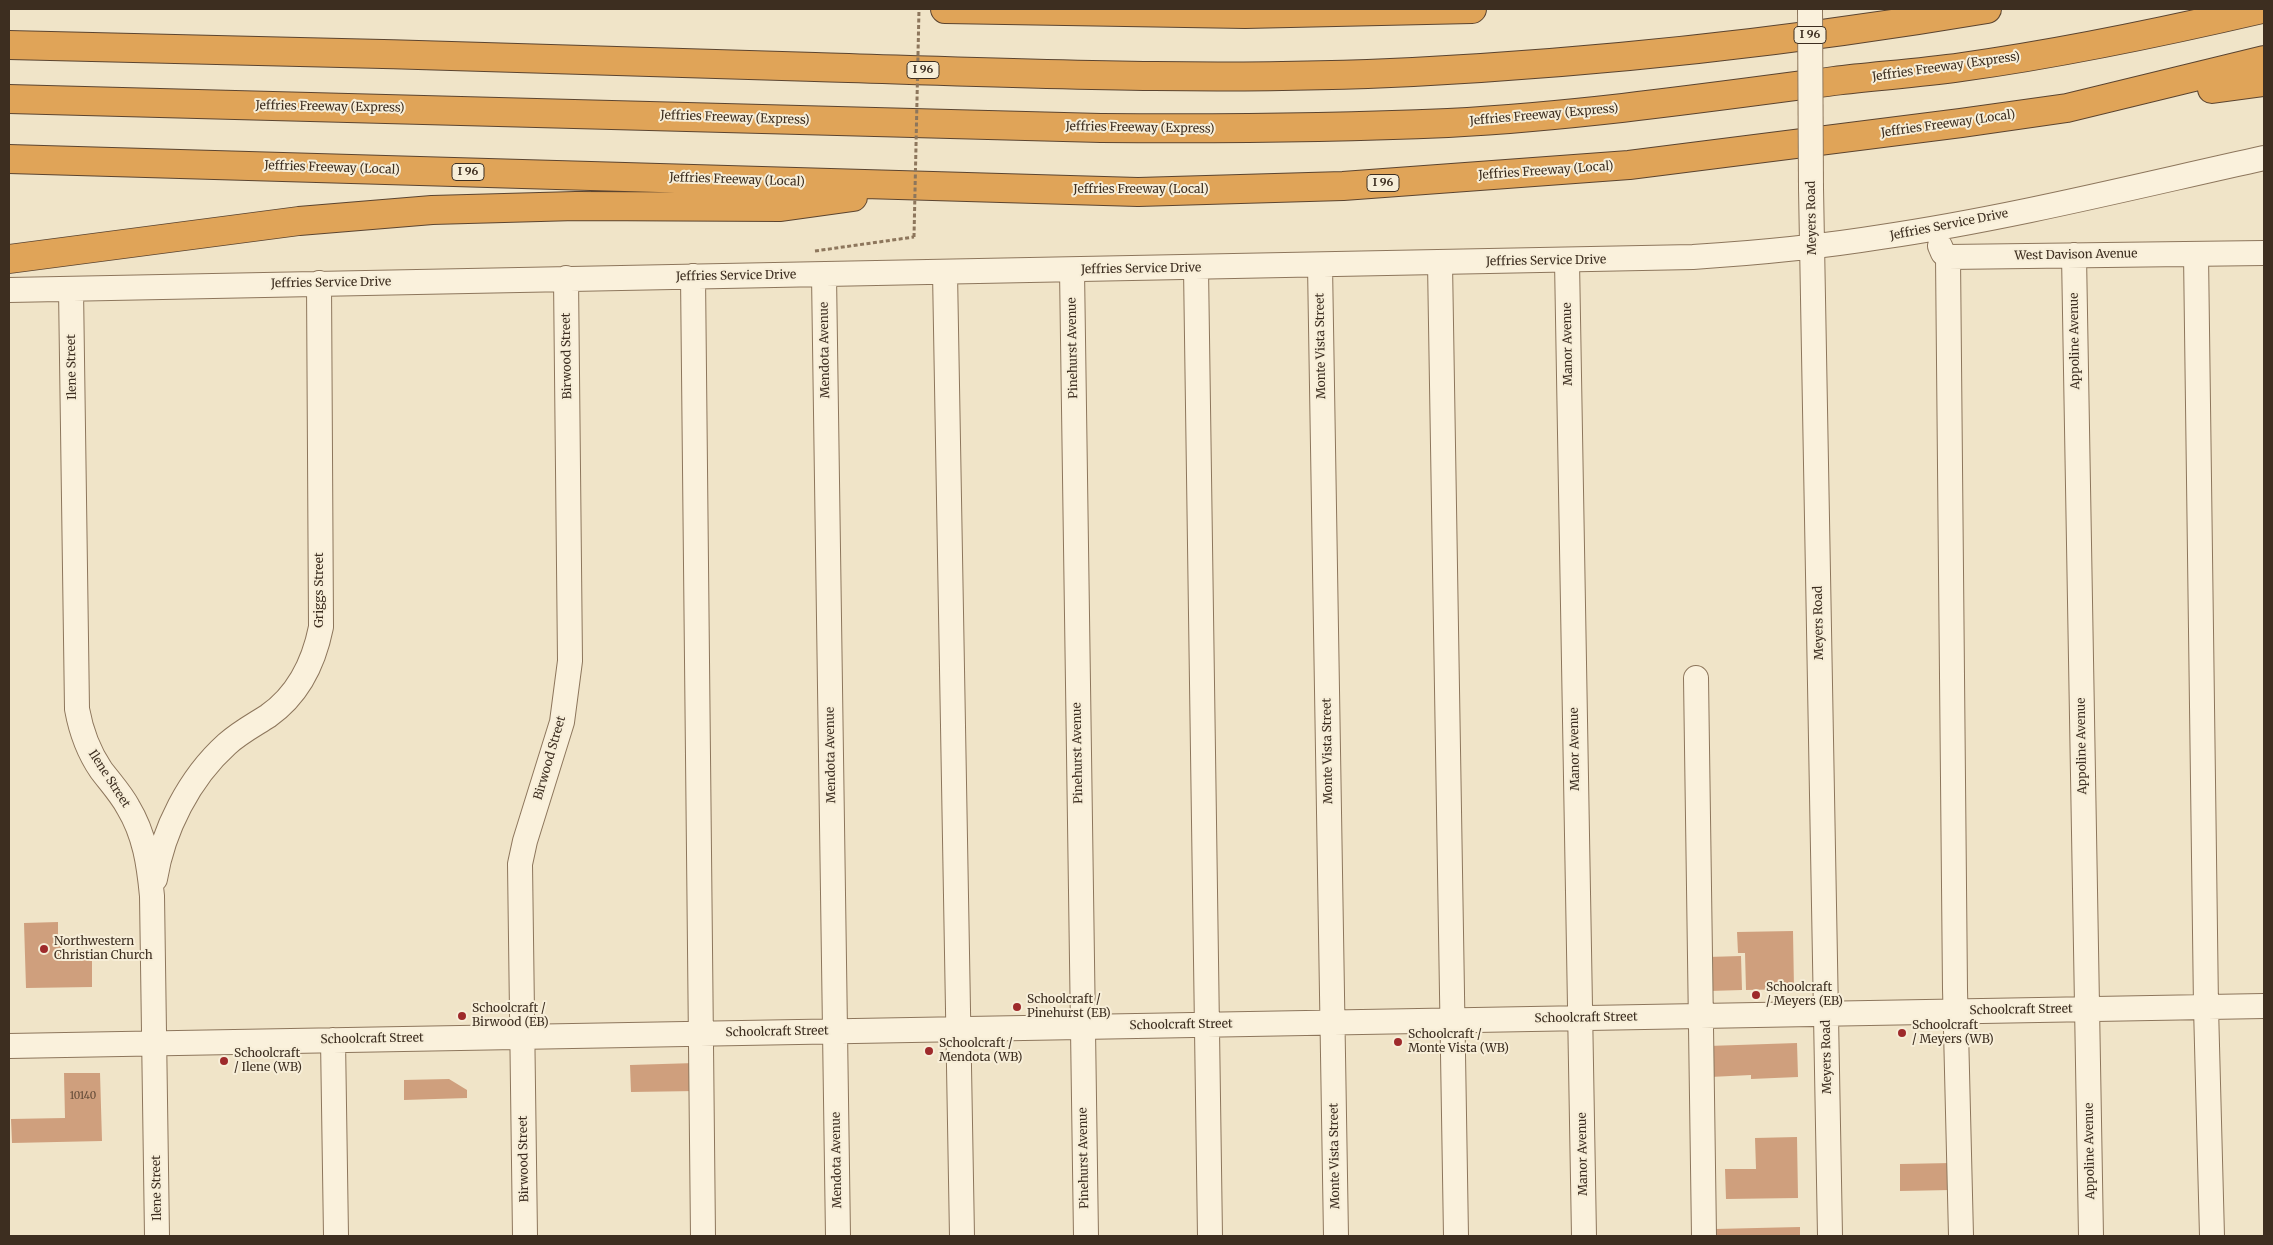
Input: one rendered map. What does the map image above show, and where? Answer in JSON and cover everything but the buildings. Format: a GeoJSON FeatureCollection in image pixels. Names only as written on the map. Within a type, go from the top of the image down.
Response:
{"type":"FeatureCollection","features":[{"type":"Feature","properties":{"kind":"highway"},"geometry":{"type":"LineString","coordinates":[[945,9],[1244,14],[1472,9]]}},
{"type":"Feature","properties":{"kind":"highway","name":"I 96"},"geometry":{"type":"LineString","coordinates":[[9,45],[313,51],[1197,77],[1408,72],[1543,64],[1839,32],[1986,9]]}},
{"type":"Feature","properties":{"kind":"highway","name":"Jeffries Freeway (Express)"},"geometry":{"type":"LineString","coordinates":[[9,100],[1101,128],[1226,129],[1449,122],[1587,112],[1701,100],[1834,81],[1961,68],[2082,47],[2262,9]]}},
{"type":"Feature","properties":{"kind":"highway","name":"Jeffries Freeway (Local)"},"geometry":{"type":"LineString","coordinates":[[9,159],[1138,192],[1343,186],[1495,173],[1629,165],[2067,108],[2264,60]]}},
{"type":"Feature","properties":{"kind":"highway"},"geometry":{"type":"LineString","coordinates":[[2067,108],[2264,82]]}},
{"type":"Feature","properties":{"kind":"highway"},"geometry":{"type":"LineString","coordinates":[[9,260],[299,220],[501,208],[576,206],[782,207],[926,187]]}},
{"type":"Feature","properties":{"kind":"street","name":"Meyers Road"},"geometry":{"type":"LineString","coordinates":[[1810,9],[1812,247],[1830,1236]]}},
{"type":"Feature","properties":{"kind":"street","name":"Jeffries Service Drive"},"geometry":{"type":"LineString","coordinates":[[9,290],[566,278],[1566,261],[1692,257],[1812,247],[1899,234],[2013,212],[2264,158]]}},
{"type":"Feature","properties":{"kind":"street"},"geometry":{"type":"LineString","coordinates":[[1899,234],[1938,238],[1943,253],[1948,257],[1955,1011],[1961,1236]]}},
{"type":"Feature","properties":{"kind":"street","name":"West Davison Avenue"},"geometry":{"type":"LineString","coordinates":[[1948,257],[2264,253]]}},
{"type":"Feature","properties":{"kind":"street"},"geometry":{"type":"LineString","coordinates":[[2196,254],[2206,1007],[2212,1236]]}},
{"type":"Feature","properties":{"kind":"street","name":"Appoline Avenue"},"geometry":{"type":"LineString","coordinates":[[2074,255],[2091,1236]]}},
{"type":"Feature","properties":{"kind":"street","name":"Manor Avenue"},"geometry":{"type":"LineString","coordinates":[[1566,261],[1584,1236]]}},
{"type":"Feature","properties":{"kind":"street"},"geometry":{"type":"LineString","coordinates":[[1440,263],[1454,1020],[1456,1236]]}},
{"type":"Feature","properties":{"kind":"street","name":"Monte Vista Street"},"geometry":{"type":"LineString","coordinates":[[1320,265],[1336,1236]]}},
{"type":"Feature","properties":{"kind":"street"},"geometry":{"type":"LineString","coordinates":[[1196,268],[1210,1236]]}},
{"type":"Feature","properties":{"kind":"street","name":"Pinehurst Avenue"},"geometry":{"type":"LineString","coordinates":[[1072,270],[1086,1236]]}},
{"type":"Feature","properties":{"kind":"street"},"geometry":{"type":"LineString","coordinates":[[945,272],[962,1236]]}},
{"type":"Feature","properties":{"kind":"street","name":"Mendota Avenue"},"geometry":{"type":"LineString","coordinates":[[824,274],[838,1236]]}},
{"type":"Feature","properties":{"kind":"street"},"geometry":{"type":"LineString","coordinates":[[693,276],[703,1236]]}},
{"type":"Feature","properties":{"kind":"street","name":"Birwood Street"},"geometry":{"type":"LineString","coordinates":[[525,1236],[520,864],[525,841],[562,722],[570,661],[566,278]]}},
{"type":"Feature","properties":{"kind":"street","name":"Griggs Street"},"geometry":{"type":"LineString","coordinates":[[152,896],[165,840],[194,783],[227,744],[270,715],[290,696],[308,669],[318,643],[321,627],[319,283]]}},
{"type":"Feature","properties":{"kind":"street","name":"Ilene Street"},"geometry":{"type":"LineString","coordinates":[[71,289],[77,709],[81,730],[91,755],[128,806],[139,828],[148,858],[152,896],[158,1236]]}},
{"type":"Feature","properties":{"kind":"street"},"geometry":{"type":"LineString","coordinates":[[1696,678],[1704,1236]]}},
{"type":"Feature","properties":{"kind":"street","name":"Schoolcraft Street"},"geometry":{"type":"LineString","coordinates":[[9,1046],[2264,1006]]}},
{"type":"Feature","properties":{"kind":"street"},"geometry":{"type":"LineString","coordinates":[[333,1040],[336,1236]]}},
{"type":"Feature","properties":{"kind":"path"},"geometry":{"type":"LineString","coordinates":[[814,252],[914,237],[919,9]]}},
{"type":"Feature","properties":{"kind":"place","name":"Northwestern Christian Church"},"geometry":{"type":"Point","coordinates":[44,949]}},
{"type":"Feature","properties":{"kind":"place","name":"Schoolcraft / Meyers (EB)"},"geometry":{"type":"Point","coordinates":[1756,995]}},
{"type":"Feature","properties":{"kind":"place","name":"Schoolcraft / Pinehurst (EB)"},"geometry":{"type":"Point","coordinates":[1017,1007]}},
{"type":"Feature","properties":{"kind":"place","name":"Schoolcraft / Birwood (EB)"},"geometry":{"type":"Point","coordinates":[462,1016]}},
{"type":"Feature","properties":{"kind":"place","name":"Schoolcraft / Meyers (WB)"},"geometry":{"type":"Point","coordinates":[1902,1033]}},
{"type":"Feature","properties":{"kind":"place","name":"Schoolcraft / Monte Vista (WB)"},"geometry":{"type":"Point","coordinates":[1398,1042]}},
{"type":"Feature","properties":{"kind":"place","name":"Schoolcraft / Mendota (WB)"},"geometry":{"type":"Point","coordinates":[929,1051]}},
{"type":"Feature","properties":{"kind":"place","name":"Schoolcraft / Ilene (WB)"},"geometry":{"type":"Point","coordinates":[224,1061]}}]}
